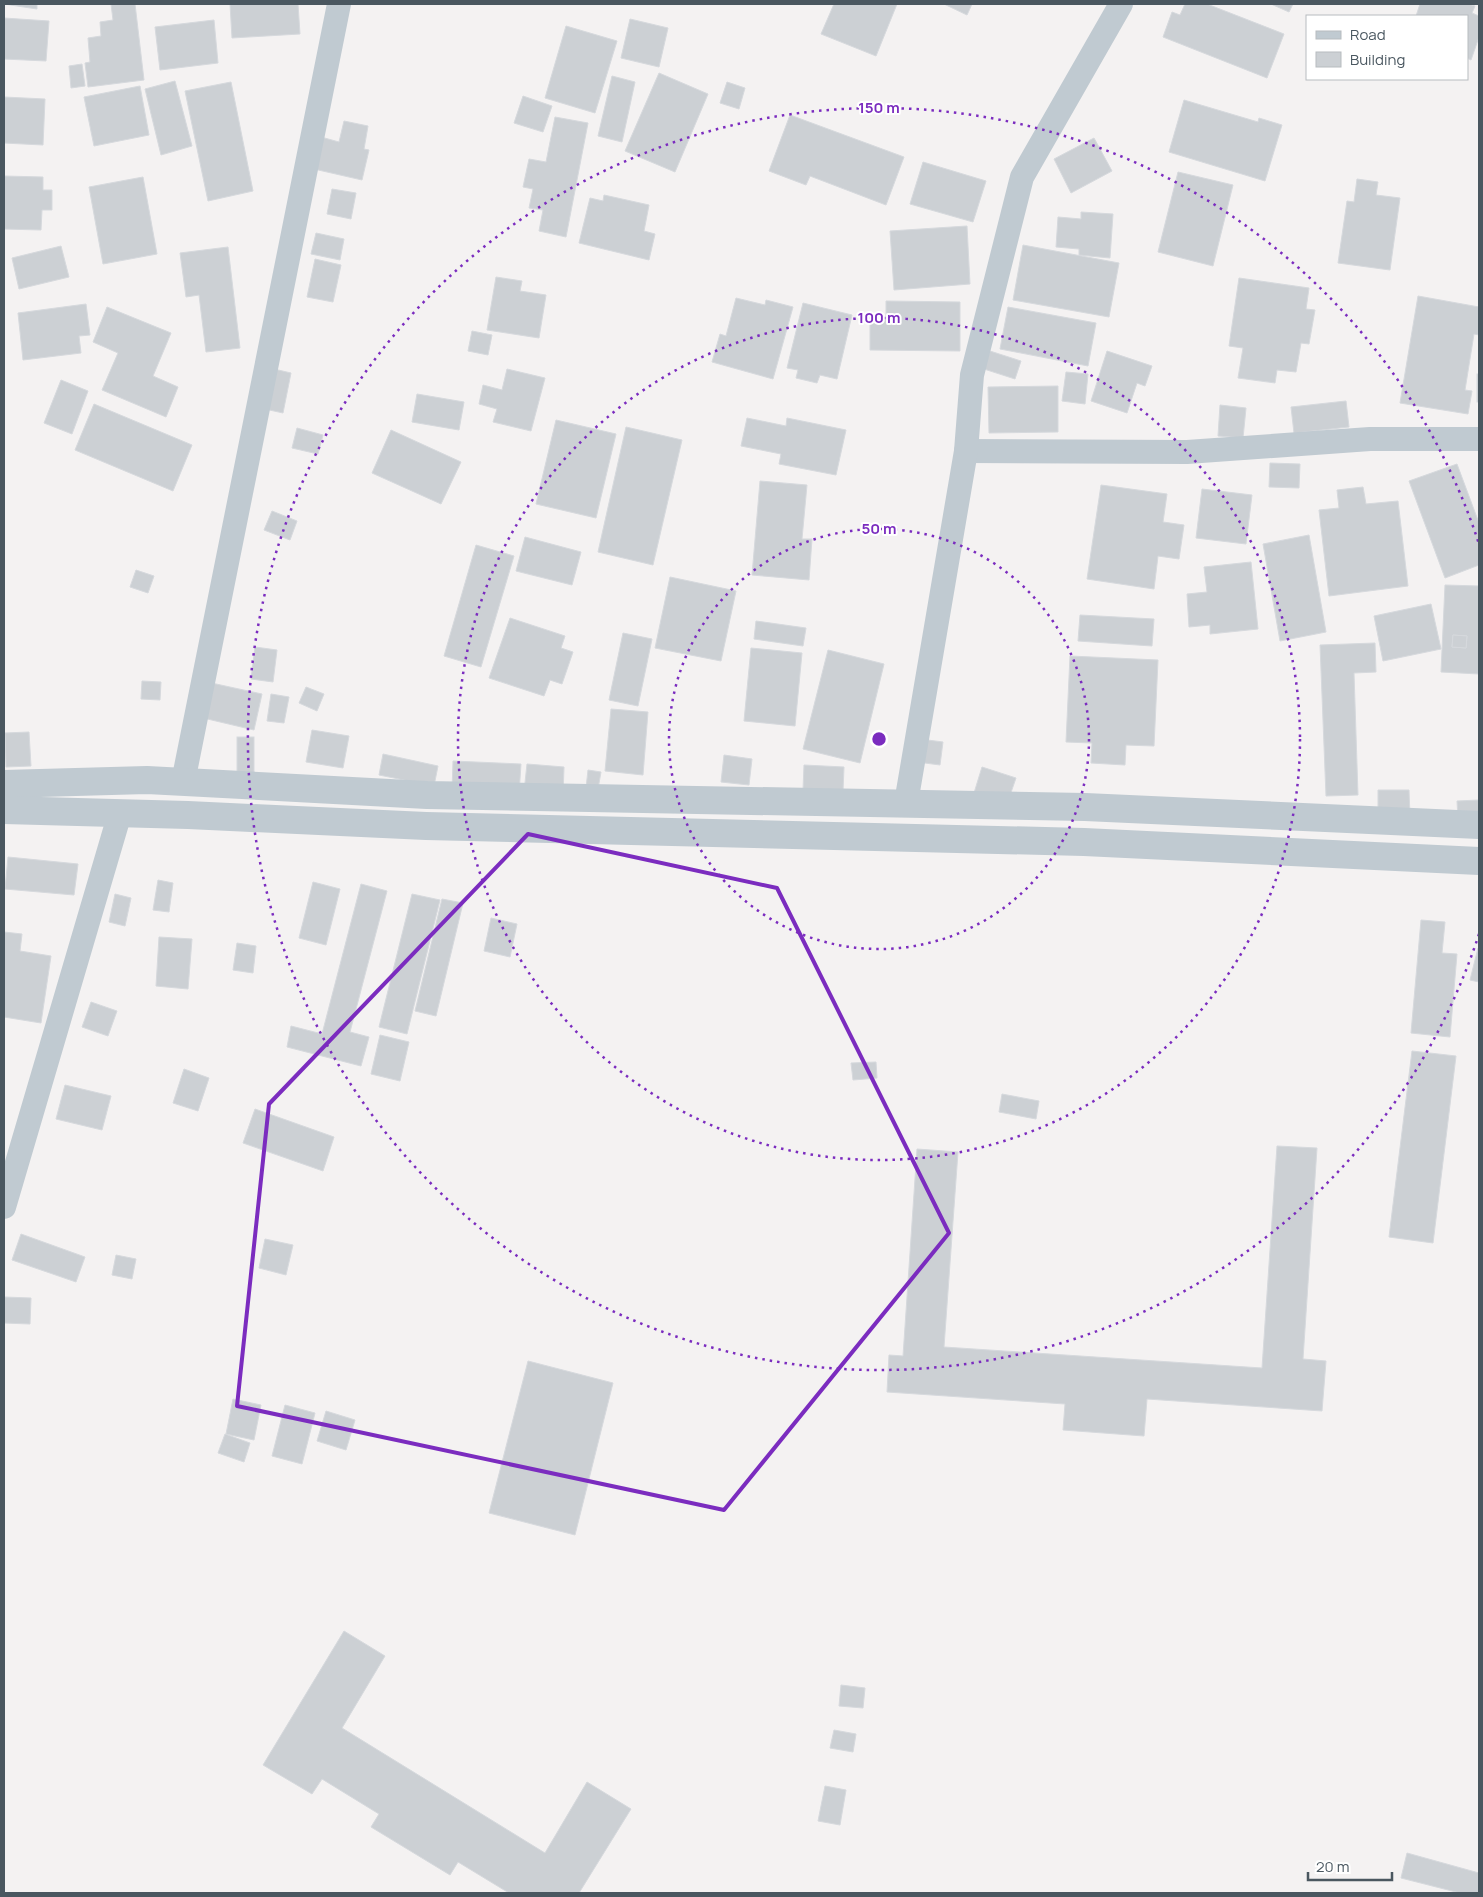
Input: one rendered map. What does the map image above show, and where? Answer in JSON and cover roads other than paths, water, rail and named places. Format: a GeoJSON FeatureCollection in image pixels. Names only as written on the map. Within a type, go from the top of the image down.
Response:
{"type":"FeatureCollection","features":[{"type":"Feature","properties":{"kind":"street"},"geometry":{"type":"LineString","coordinates":[[183,782],[339,4]]}},
{"type":"Feature","properties":{"kind":"street"},"geometry":{"type":"LineString","coordinates":[[906,803],[966,451],[972,375],[1022,177],[1121,4]]}},
{"type":"Feature","properties":{"kind":"street"},"geometry":{"type":"LineString","coordinates":[[966,451],[1188,452],[1370,438],[1479,439]]}},
{"type":"Feature","properties":{"kind":"street"},"geometry":{"type":"LineString","coordinates":[[4,784],[146,780],[427,795],[1085,807],[1479,825]]}},
{"type":"Feature","properties":{"kind":"street"},"geometry":{"type":"LineString","coordinates":[[426,826],[427,795]]}},
{"type":"Feature","properties":{"kind":"street"},"geometry":{"type":"LineString","coordinates":[[4,810],[426,826],[1084,842],[1479,861]]}},
{"type":"Feature","properties":{"kind":"street"},"geometry":{"type":"LineString","coordinates":[[4,1207],[120,813]]}}]}
